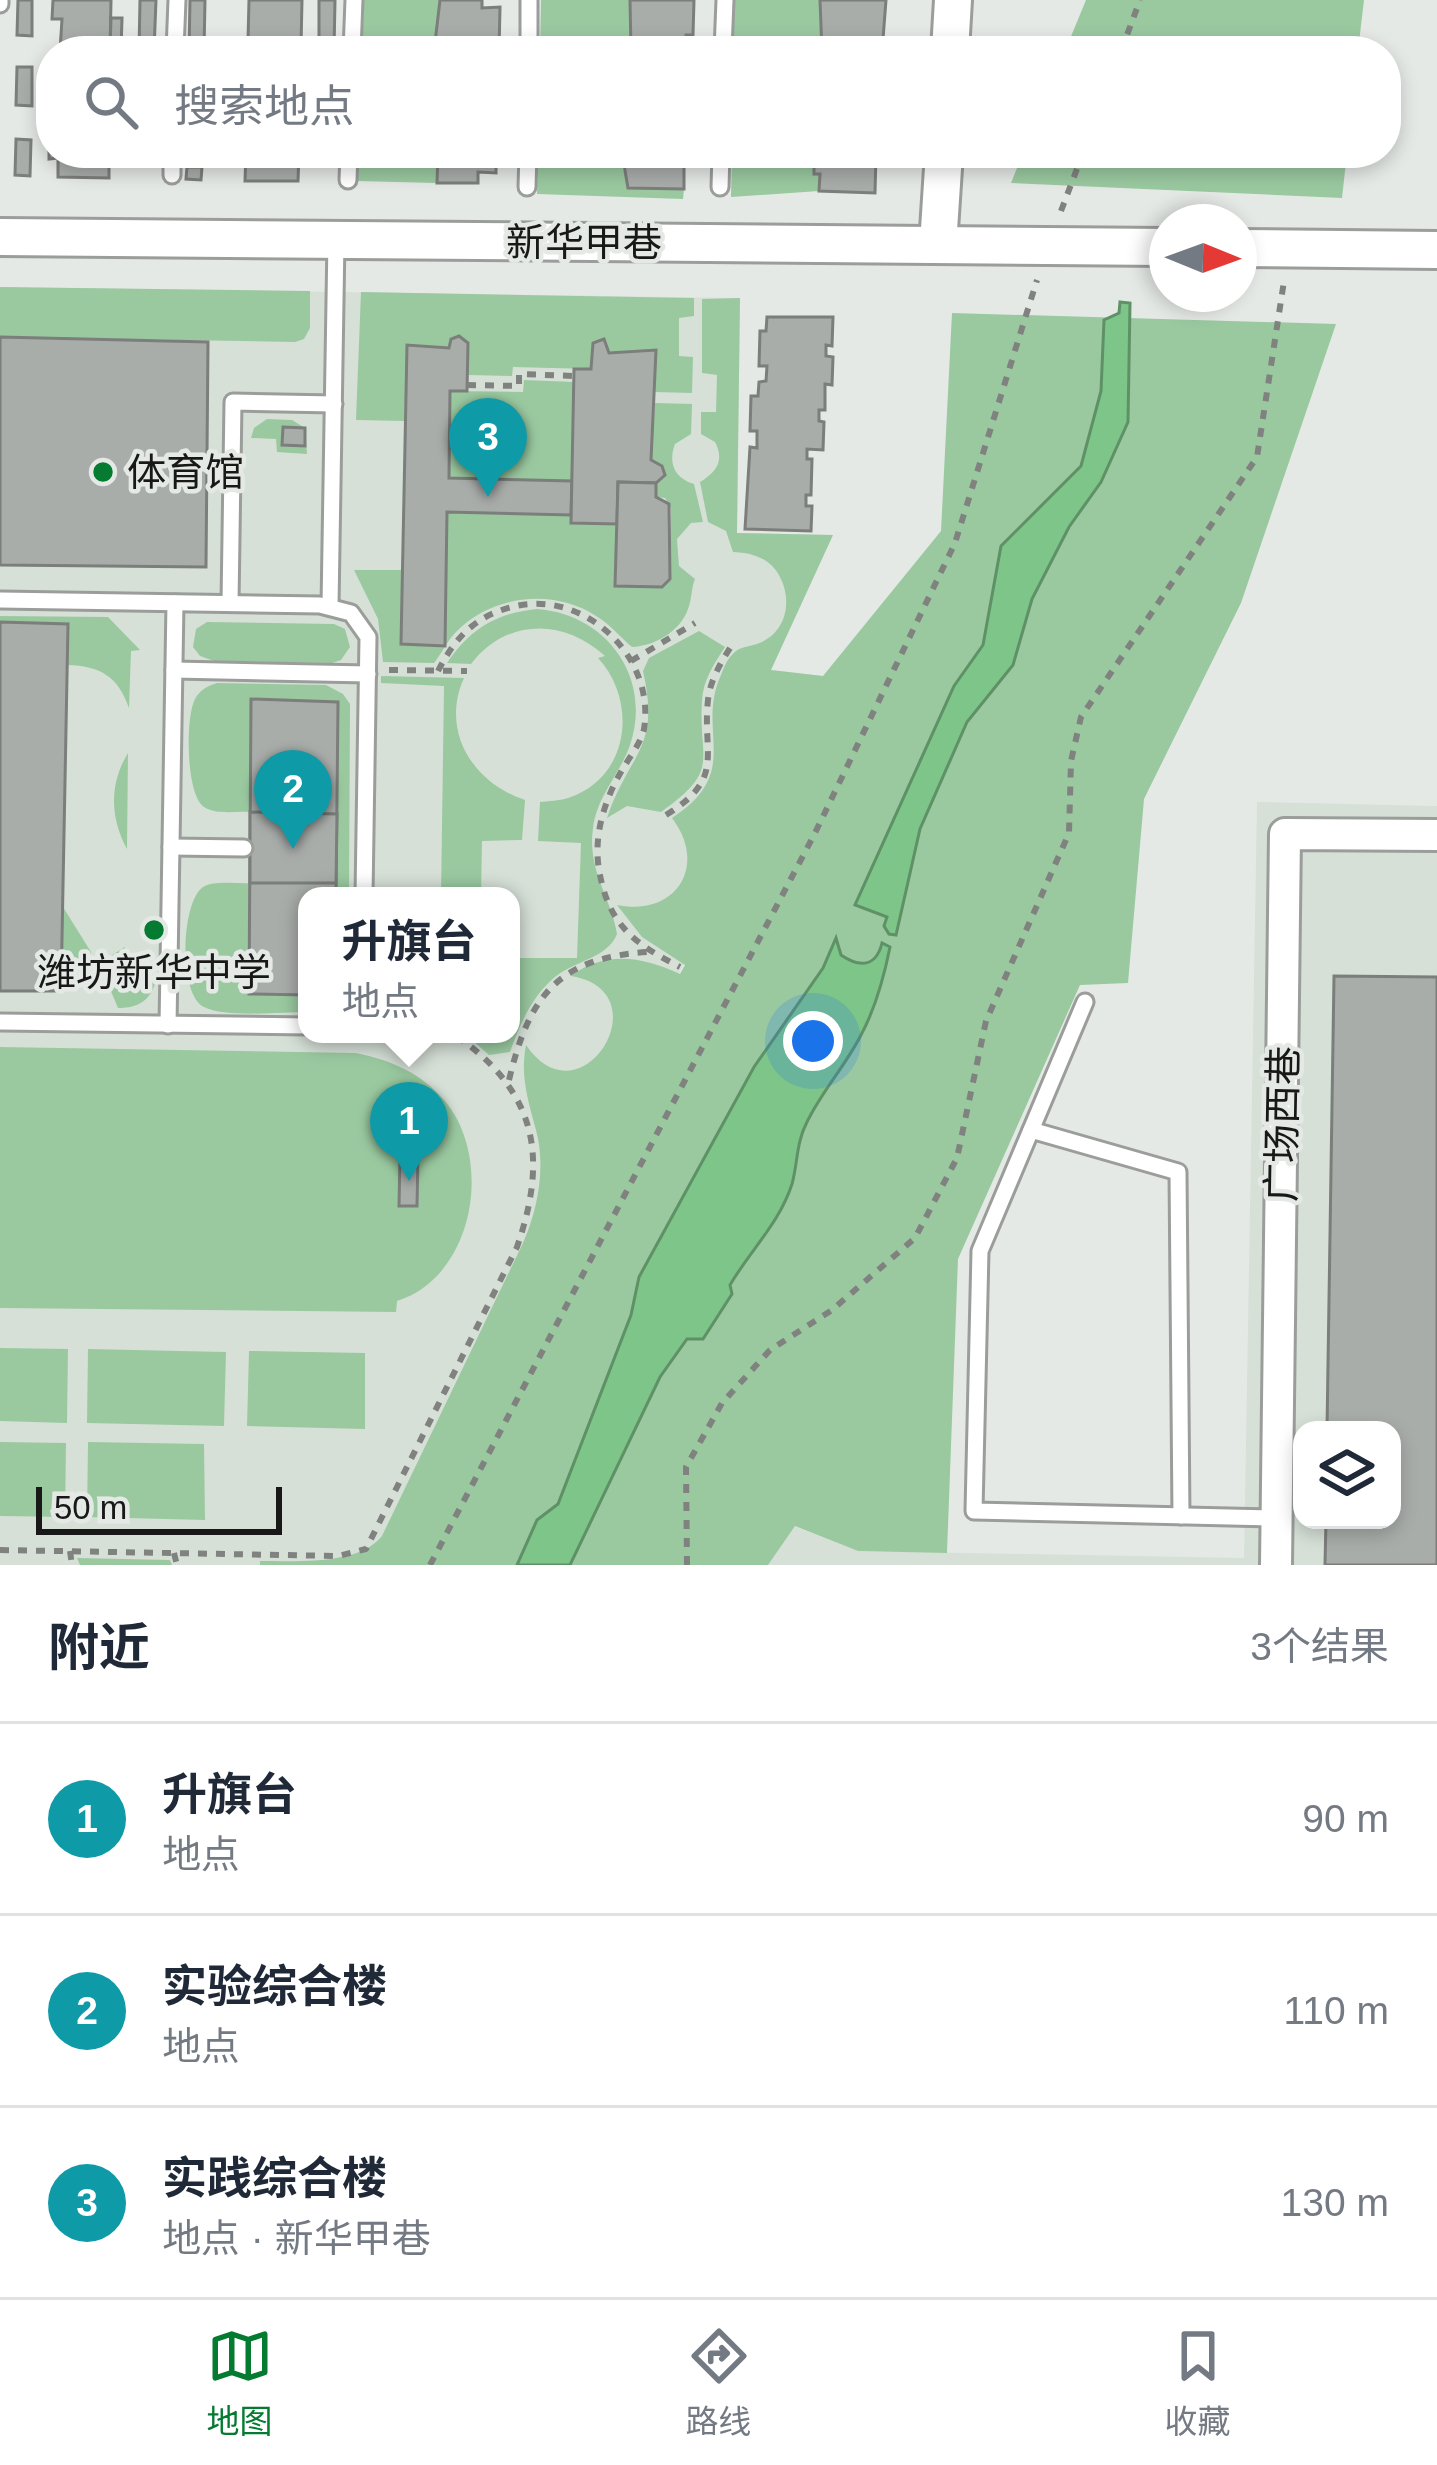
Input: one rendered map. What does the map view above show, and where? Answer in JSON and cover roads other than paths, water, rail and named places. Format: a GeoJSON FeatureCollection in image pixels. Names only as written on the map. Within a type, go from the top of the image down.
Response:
{"type":"FeatureCollection","features":[{"type":"Feature","properties":{"kind":"street"},"geometry":{"type":"LineString","coordinates":[[951,36],[953,0]]}},
{"type":"Feature","properties":{"kind":"street"},"geometry":{"type":"LineString","coordinates":[[938,245],[943,168]]}},
{"type":"Feature","properties":{"kind":"street","name":"新华甲巷"},"geometry":{"type":"LineString","coordinates":[[0,237],[1149,247]]}},
{"type":"Feature","properties":{"kind":"street"},"geometry":{"type":"LineString","coordinates":[[1257,248],[1437,250]]}},
{"type":"Feature","properties":{"kind":"street","name":"广场西巷"},"geometry":{"type":"LineString","coordinates":[[1276,1565],[1285,835],[1437,835]]}},
{"type":"Feature","properties":{"kind":"lane"},"geometry":{"type":"LineString","coordinates":[[176,36],[177,0]]}},
{"type":"Feature","properties":{"kind":"lane"},"geometry":{"type":"LineString","coordinates":[[353,36],[354,0]]}},
{"type":"Feature","properties":{"kind":"lane"},"geometry":{"type":"LineString","coordinates":[[529,0],[529,36]]}},
{"type":"Feature","properties":{"kind":"lane"},"geometry":{"type":"LineString","coordinates":[[724,36],[725,0]]}},
{"type":"Feature","properties":{"kind":"lane"},"geometry":{"type":"LineString","coordinates":[[172,168],[172,175]]}},
{"type":"Feature","properties":{"kind":"lane"},"geometry":{"type":"LineString","coordinates":[[348,168],[348,180]]}},
{"type":"Feature","properties":{"kind":"lane"},"geometry":{"type":"LineString","coordinates":[[527,187],[528,168]]}},
{"type":"Feature","properties":{"kind":"lane"},"geometry":{"type":"LineString","coordinates":[[720,187],[721,168]]}},
{"type":"Feature","properties":{"kind":"lane"},"geometry":{"type":"LineString","coordinates":[[330,606],[337,240]]}},
{"type":"Feature","properties":{"kind":"lane"},"geometry":{"type":"LineString","coordinates":[[230,603],[233,402],[334,404]]}},
{"type":"Feature","properties":{"kind":"lane"},"geometry":{"type":"LineString","coordinates":[[0,600],[330,606],[351,613],[368,638],[364,887]]}},
{"type":"Feature","properties":{"kind":"lane"},"geometry":{"type":"LineString","coordinates":[[168,1024],[175,603]]}},
{"type":"Feature","properties":{"kind":"lane"},"geometry":{"type":"LineString","coordinates":[[174,670],[368,672]]}},
{"type":"Feature","properties":{"kind":"lane"},"geometry":{"type":"LineString","coordinates":[[171,847],[244,848]]}},
{"type":"Feature","properties":{"kind":"lane"},"geometry":{"type":"LineString","coordinates":[[1085,1002],[980,1250],[974,1511],[1277,1518]]}},
{"type":"Feature","properties":{"kind":"lane"},"geometry":{"type":"LineString","coordinates":[[0,1022],[298,1026]]}},
{"type":"Feature","properties":{"kind":"lane"},"geometry":{"type":"LineString","coordinates":[[1031,1130],[1178,1172],[1180,1516]]}},
{"type":"Feature","properties":{"kind":"place","name":"体育馆"},"geometry":{"type":"Point","coordinates":[103,472]}},
{"type":"Feature","properties":{"kind":"place","name":"实践综合楼"},"geometry":{"type":"Point","coordinates":[488,497]}},
{"type":"Feature","properties":{"kind":"place","name":"实验综合楼"},"geometry":{"type":"Point","coordinates":[293,849]}},
{"type":"Feature","properties":{"kind":"place","name":"潍坊新华中学"},"geometry":{"type":"Point","coordinates":[154,930]}},
{"type":"Feature","properties":{"kind":"place","name":"升旗台"},"geometry":{"type":"Point","coordinates":[409,1181]}}]}
